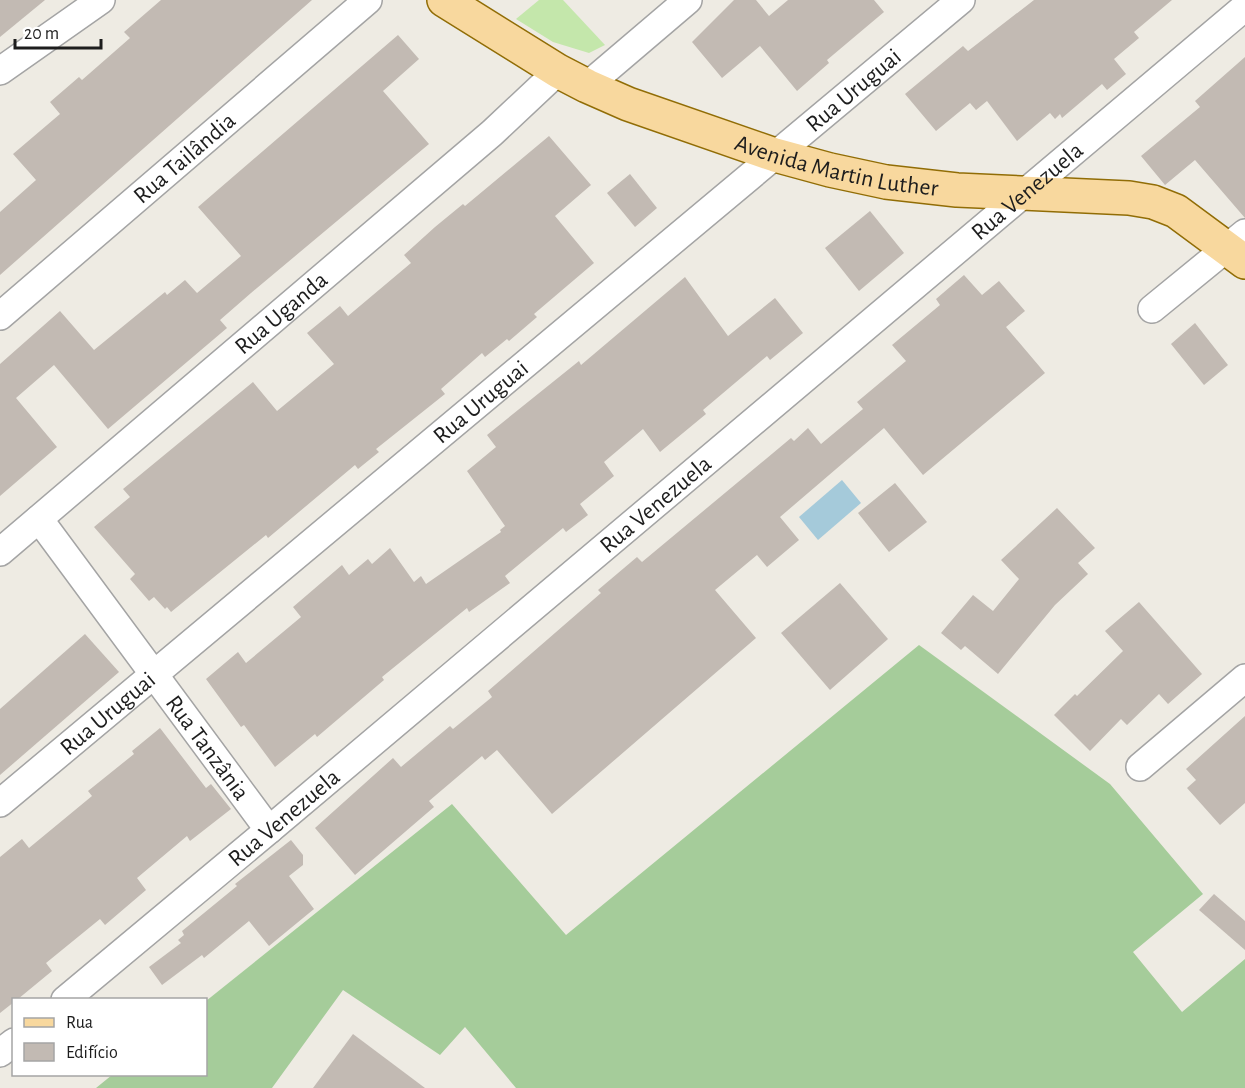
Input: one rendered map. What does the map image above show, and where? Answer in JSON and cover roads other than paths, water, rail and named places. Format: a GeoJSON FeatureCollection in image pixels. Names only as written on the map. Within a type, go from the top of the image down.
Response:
{"type":"FeatureCollection","features":[{"type":"Feature","properties":{"kind":"main road","name":"Avenida Martin Luther"},"geometry":{"type":"LineString","coordinates":[[444,0],[558,71],[587,86],[628,105],[776,155],[886,182],[957,190],[1129,198],[1153,202],[1176,211],[1239,248]]}},
{"type":"Feature","properties":{"kind":"street"},"geometry":{"type":"LineString","coordinates":[[0,71],[101,0]]}},
{"type":"Feature","properties":{"kind":"street","name":"Rua Tailândia"},"geometry":{"type":"LineString","coordinates":[[0,316],[368,0]]}},
{"type":"Feature","properties":{"kind":"street"},"geometry":{"type":"LineString","coordinates":[[587,86],[688,0]]}},
{"type":"Feature","properties":{"kind":"street","name":"Rua Uruguai"},"geometry":{"type":"LineString","coordinates":[[0,803],[961,0]]}},
{"type":"Feature","properties":{"kind":"street","name":"Rua Venezuela"},"geometry":{"type":"LineString","coordinates":[[65,998],[1245,7]]}},
{"type":"Feature","properties":{"kind":"street","name":"Rua Uganda"},"geometry":{"type":"LineString","coordinates":[[0,552],[492,134],[558,71]]}},
{"type":"Feature","properties":{"kind":"street"},"geometry":{"type":"LineString","coordinates":[[1152,309],[1239,248]]}},
{"type":"Feature","properties":{"kind":"street","name":"Rua Tanzânia"},"geometry":{"type":"LineString","coordinates":[[39,519],[268,830]]}},
{"type":"Feature","properties":{"kind":"street"},"geometry":{"type":"LineString","coordinates":[[1140,767],[1245,678]]}},
{"type":"Feature","properties":{"kind":"street"},"geometry":{"type":"LineString","coordinates":[[0,1053],[12,1044]]}},
{"type":"Feature","properties":{"kind":"water"},"geometry":{"type":"Polygon","coordinates":[[[842,480],[861,503],[818,540],[799,517],[842,480]]]}}]}
